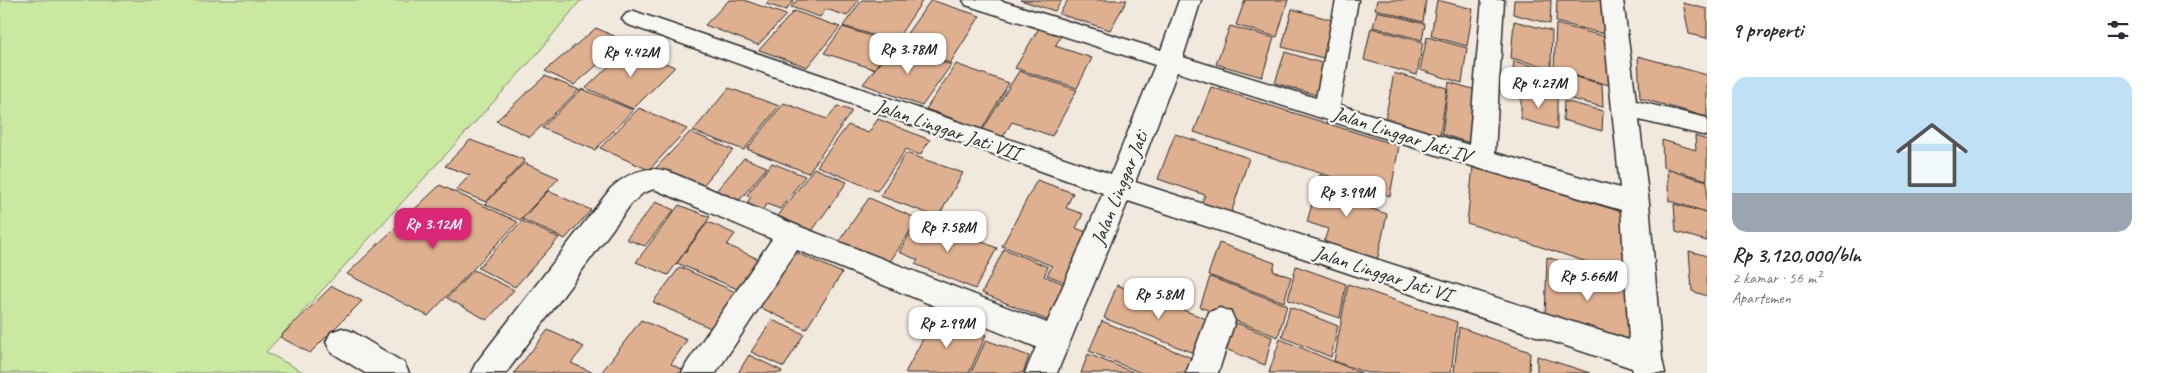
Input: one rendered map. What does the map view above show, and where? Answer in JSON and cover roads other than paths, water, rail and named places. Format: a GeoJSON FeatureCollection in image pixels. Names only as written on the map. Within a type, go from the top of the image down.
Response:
{"type":"FeatureCollection","features":[{"type":"Feature","properties":{"kind":"street","name":"Jalan Linggar Jati IV"},"geometry":{"type":"LineString","coordinates":[[974,0],[1481,159],[1635,203]]}},
{"type":"Feature","properties":{"kind":"street","name":"Jalan Linggar Jati"},"geometry":{"type":"LineString","coordinates":[[1041,373],[1120,188],[1170,63],[1190,0]]}},
{"type":"Feature","properties":{"kind":"street"},"geometry":{"type":"LineString","coordinates":[[1326,110],[1347,0]]}},
{"type":"Feature","properties":{"kind":"street"},"geometry":{"type":"LineString","coordinates":[[1481,159],[1493,0]]}},
{"type":"Feature","properties":{"kind":"street"},"geometry":{"type":"LineString","coordinates":[[1612,0],[1635,203],[1648,366]]}},
{"type":"Feature","properties":{"kind":"street","name":"Jalan Linggar Jati VII"},"geometry":{"type":"LineString","coordinates":[[634,19],[1120,188]]}},
{"type":"Feature","properties":{"kind":"street"},"geometry":{"type":"LineString","coordinates":[[1624,106],[1707,127]]}},
{"type":"Feature","properties":{"kind":"street"},"geometry":{"type":"LineString","coordinates":[[487,373],[622,196],[630,188],[643,180],[660,178],[790,235],[1055,340]]}},
{"type":"Feature","properties":{"kind":"street","name":"Jalan Linggar Jati VI"},"geometry":{"type":"LineString","coordinates":[[1120,188],[1285,240],[1648,366]]}},
{"type":"Feature","properties":{"kind":"street"},"geometry":{"type":"LineString","coordinates":[[698,373],[790,235]]}},
{"type":"Feature","properties":{"kind":"street"},"geometry":{"type":"LineString","coordinates":[[1202,373],[1220,321]]}},
{"type":"Feature","properties":{"kind":"street"},"geometry":{"type":"LineString","coordinates":[[342,342],[393,373]]}}]}
